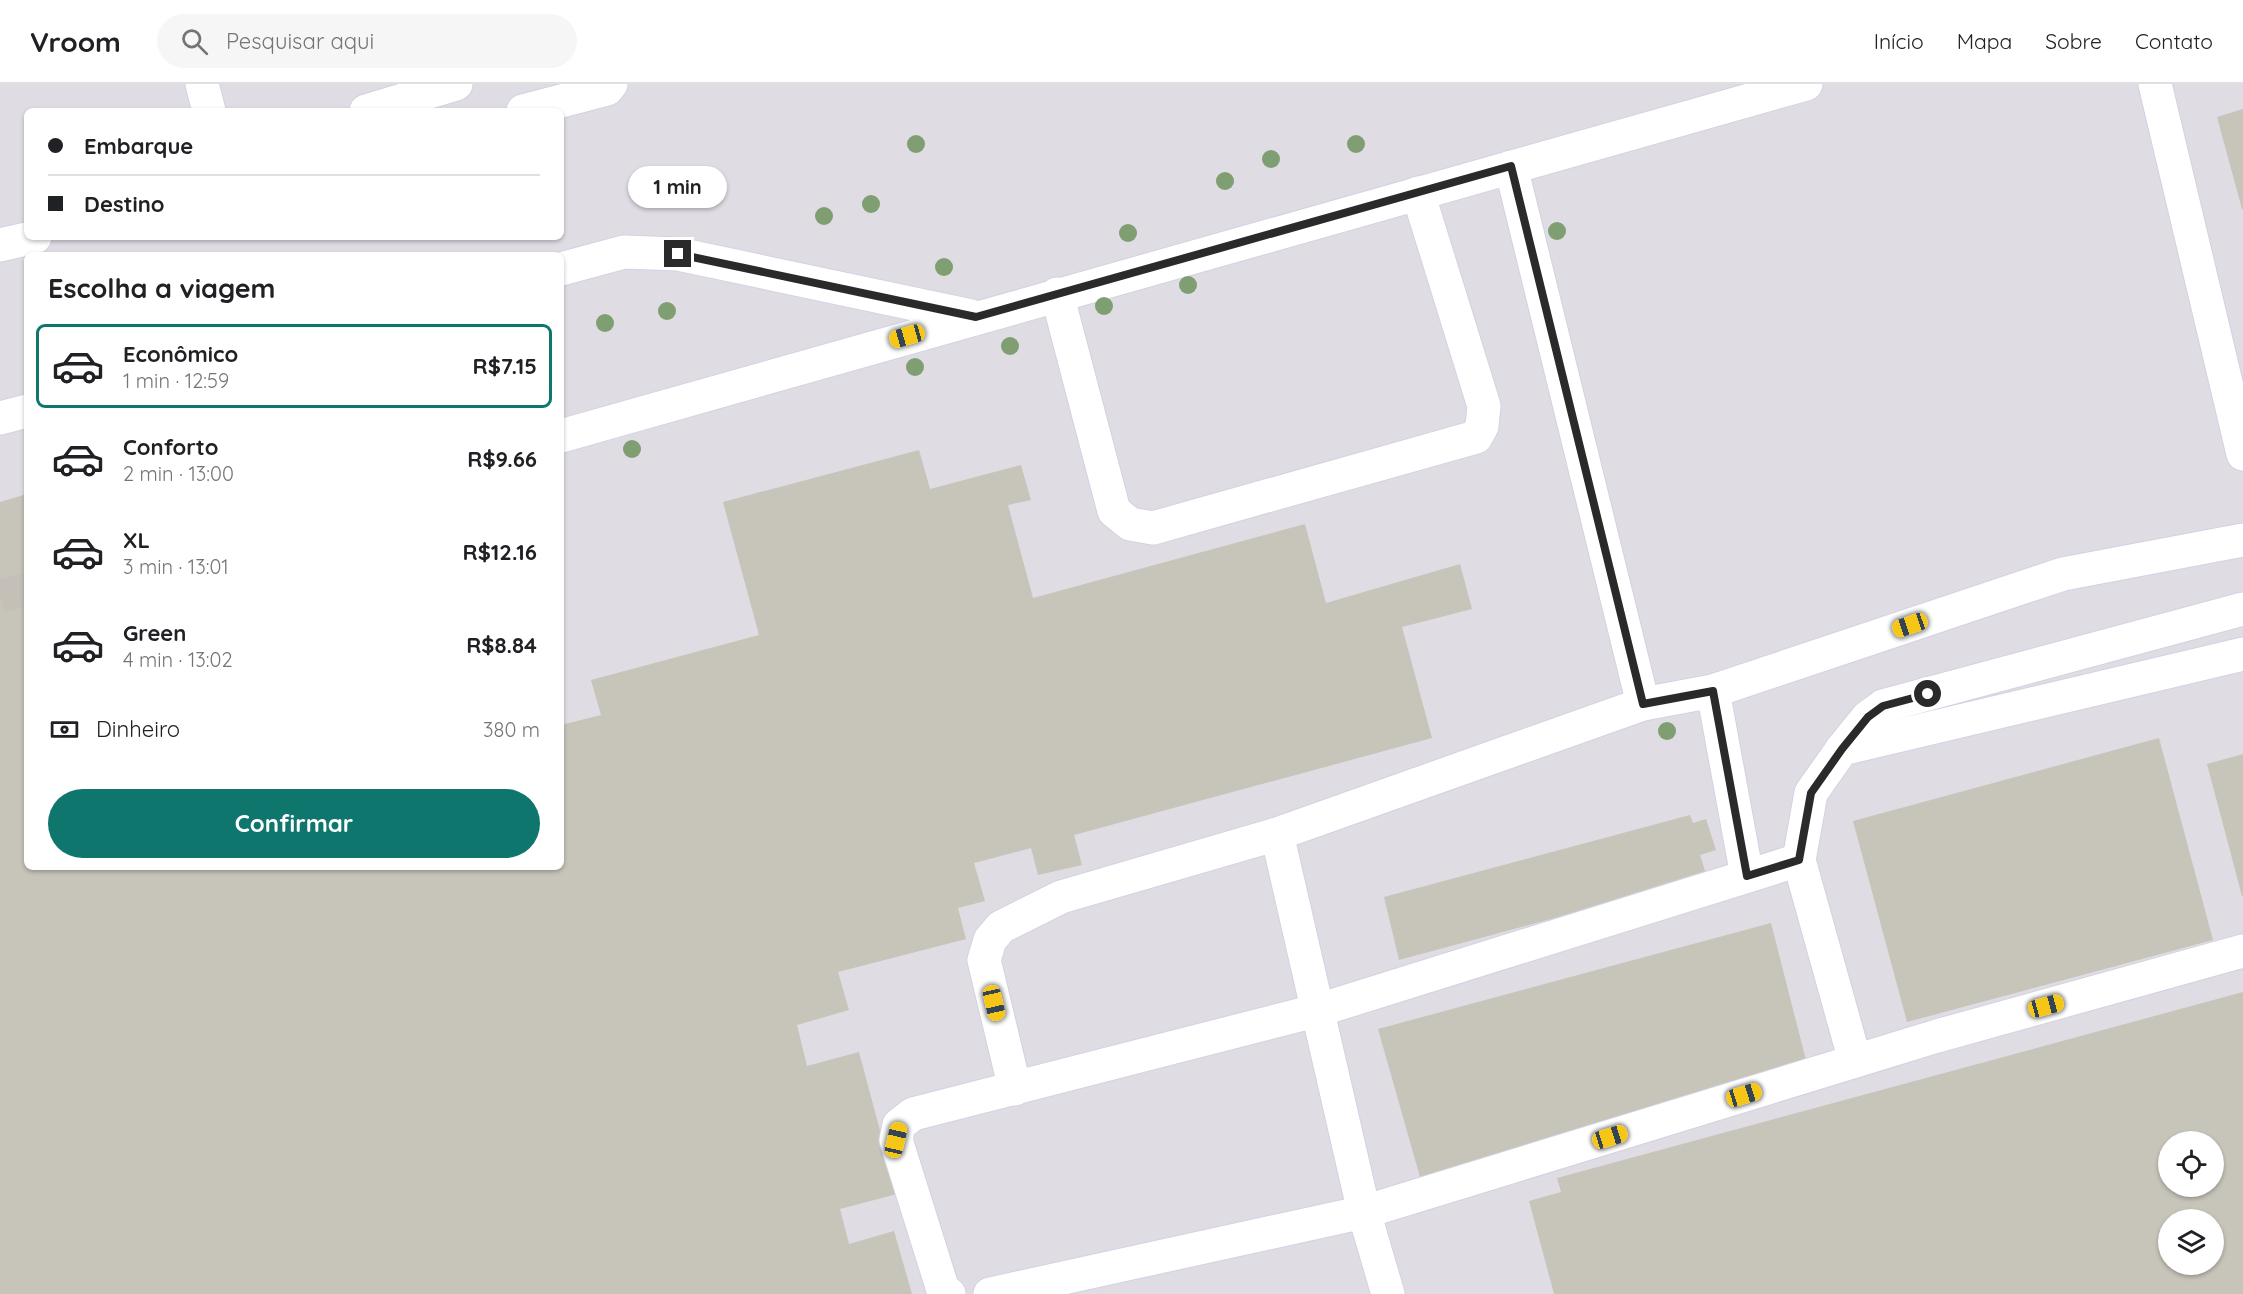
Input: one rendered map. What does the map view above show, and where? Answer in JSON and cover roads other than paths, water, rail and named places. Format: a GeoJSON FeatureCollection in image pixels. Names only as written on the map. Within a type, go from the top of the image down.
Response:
{"type":"FeatureCollection","features":[{"type":"Feature","properties":{"kind":"lane"},"geometry":{"type":"LineString","coordinates":[[202,84],[208,108]]}},
{"type":"Feature","properties":{"kind":"lane"},"geometry":{"type":"LineString","coordinates":[[376,108],[456,84]]}},
{"type":"Feature","properties":{"kind":"lane"},"geometry":{"type":"LineString","coordinates":[[534,108],[607,89],[611,84]]}},
{"type":"Feature","properties":{"kind":"lane"},"geometry":{"type":"LineString","coordinates":[[564,435],[1806,84]]}},
{"type":"Feature","properties":{"kind":"lane"},"geometry":{"type":"LineString","coordinates":[[2155,84],[2243,454]]}},
{"type":"Feature","properties":{"kind":"lane"},"geometry":{"type":"LineString","coordinates":[[1511,166],[1643,704]]}},
{"type":"Feature","properties":{"kind":"lane"},"geometry":{"type":"LineString","coordinates":[[1057,294],[1114,511],[1130,524],[1153,528],[1476,437],[1482,426],[1484,406],[1418,193]]}},
{"type":"Feature","properties":{"kind":"lane"},"geometry":{"type":"LineString","coordinates":[[0,245],[24,240]]}},
{"type":"Feature","properties":{"kind":"lane"},"geometry":{"type":"LineString","coordinates":[[564,268],[624,252],[678,254],[976,317]]}},
{"type":"Feature","properties":{"kind":"lane"},"geometry":{"type":"LineString","coordinates":[[0,418],[24,412]]}},
{"type":"Feature","properties":{"kind":"lane"},"geometry":{"type":"LineString","coordinates":[[1014,1089],[984,960],[990,940],[1001,927],[1061,897],[1277,834],[1643,704],[1713,691],[2063,574],[2243,540]]}},
{"type":"Feature","properties":{"kind":"lane"},"geometry":{"type":"LineString","coordinates":[[1855,1061],[1799,860],[1811,793],[1868,717],[1883,706],[2243,609]]}},
{"type":"Feature","properties":{"kind":"lane"},"geometry":{"type":"LineString","coordinates":[[1842,749],[2243,654]]}},
{"type":"Feature","properties":{"kind":"lane"},"geometry":{"type":"LineString","coordinates":[[1713,691],[1747,876]]}},
{"type":"Feature","properties":{"kind":"lane"},"geometry":{"type":"LineString","coordinates":[[1277,834],[1364,1212],[1388,1294]]}},
{"type":"Feature","properties":{"kind":"lane"},"geometry":{"type":"LineString","coordinates":[[949,1294],[944,1290],[896,1140],[899,1125],[913,1114],[1319,1010],[1799,860]]}},
{"type":"Feature","properties":{"kind":"lane"},"geometry":{"type":"LineString","coordinates":[[990,1294],[1364,1212],[1855,1061],[2243,951]]}},
{"type":"Feature","properties":{"kind":"tunnel"},"geometry":{"type":"LineString","coordinates":[[0,596],[24,590]]}}]}
